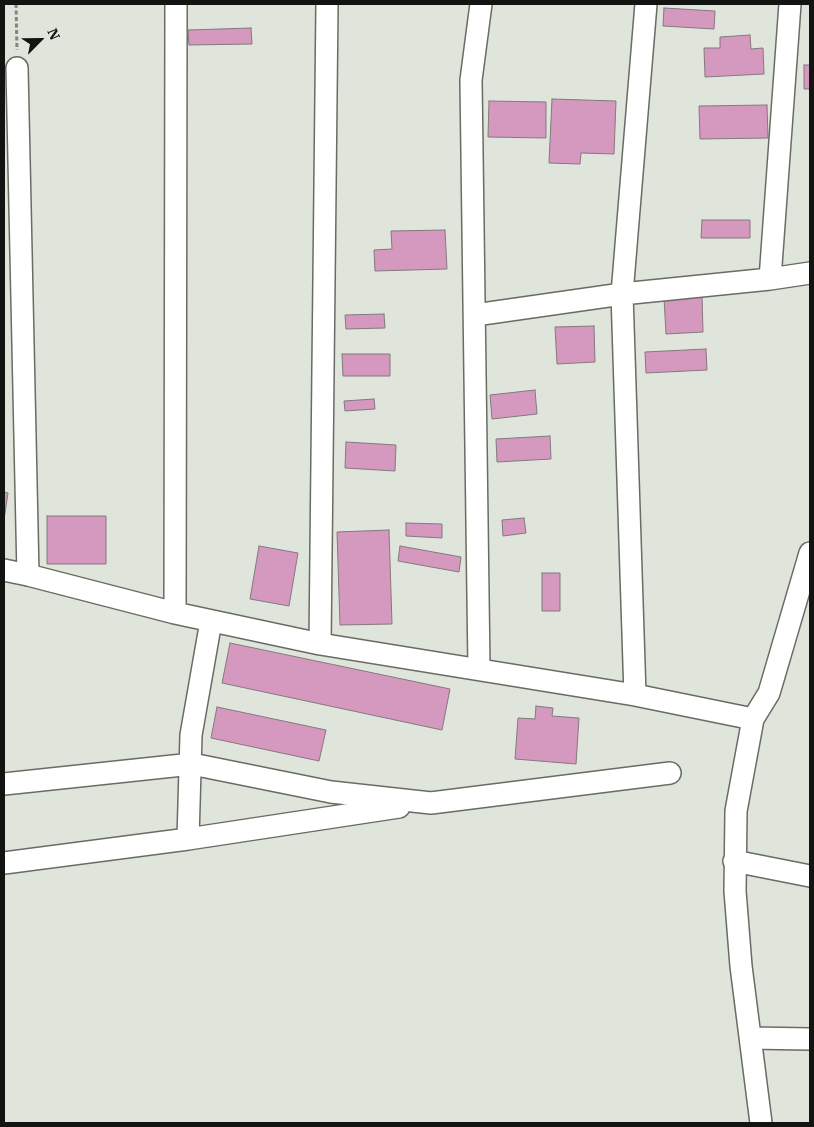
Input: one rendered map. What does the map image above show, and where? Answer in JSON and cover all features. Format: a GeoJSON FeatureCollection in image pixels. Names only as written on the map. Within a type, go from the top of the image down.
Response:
{"type":"FeatureCollection","features":[{"type":"Feature","properties":{"kind":"street"},"geometry":{"type":"LineString","coordinates":[[175,613],[176,4]]}},
{"type":"Feature","properties":{"kind":"street"},"geometry":{"type":"LineString","coordinates":[[320,644],[327,4]]}},
{"type":"Feature","properties":{"kind":"street"},"geometry":{"type":"LineString","coordinates":[[479,669],[472,80],[481,4]]}},
{"type":"Feature","properties":{"kind":"street"},"geometry":{"type":"LineString","coordinates":[[635,695],[622,294],[646,4]]}},
{"type":"Feature","properties":{"kind":"street"},"geometry":{"type":"LineString","coordinates":[[770,279],[790,4]]}},
{"type":"Feature","properties":{"kind":"street"},"geometry":{"type":"LineString","coordinates":[[17,68],[28,575]]}},
{"type":"Feature","properties":{"kind":"street"},"geometry":{"type":"LineString","coordinates":[[474,315],[622,294],[770,279],[810,273]]}},
{"type":"Feature","properties":{"kind":"street"},"geometry":{"type":"LineString","coordinates":[[761,1123],[741,966],[734,891],[736,811],[753,719],[769,693],[810,554]]}},
{"type":"Feature","properties":{"kind":"street"},"geometry":{"type":"LineString","coordinates":[[4,570],[175,613],[320,644],[635,695],[753,719]]}},
{"type":"Feature","properties":{"kind":"street"},"geometry":{"type":"LineString","coordinates":[[188,838],[192,764],[191,735],[210,620]]}},
{"type":"Feature","properties":{"kind":"street"},"geometry":{"type":"LineString","coordinates":[[4,784],[192,764],[331,792],[431,802]]}},
{"type":"Feature","properties":{"kind":"street"},"geometry":{"type":"LineString","coordinates":[[4,863],[431,802],[670,773]]}},
{"type":"Feature","properties":{"kind":"street"},"geometry":{"type":"LineString","coordinates":[[734,861],[810,876]]}},
{"type":"Feature","properties":{"kind":"street"},"geometry":{"type":"LineString","coordinates":[[750,1038],[810,1039]]}},
{"type":"Feature","properties":{"kind":"path"},"geometry":{"type":"LineString","coordinates":[[16,4],[17,68]]}},
{"type":"Feature","properties":{"kind":"building"},"geometry":{"type":"Polygon","coordinates":[[[664,8],[715,11],[714,29],[663,26],[664,8]]]}},
{"type":"Feature","properties":{"kind":"building"},"geometry":{"type":"Polygon","coordinates":[[[251,28],[252,44],[189,45],[188,30],[251,28]]]}},
{"type":"Feature","properties":{"kind":"building"},"geometry":{"type":"Polygon","coordinates":[[[750,35],[751,49],[763,48],[764,74],[705,77],[704,48],[720,48],[720,37],[750,35]]]}},
{"type":"Feature","properties":{"kind":"building"},"geometry":{"type":"Polygon","coordinates":[[[804,65],[810,65],[810,89],[804,89],[804,65]]]}},
{"type":"Feature","properties":{"kind":"building"},"geometry":{"type":"Polygon","coordinates":[[[552,99],[616,101],[614,154],[581,153],[580,164],[549,163],[552,99]]]}},
{"type":"Feature","properties":{"kind":"building"},"geometry":{"type":"Polygon","coordinates":[[[489,101],[546,102],[546,138],[488,137],[489,101]]]}},
{"type":"Feature","properties":{"kind":"building"},"geometry":{"type":"Polygon","coordinates":[[[767,105],[768,138],[700,139],[699,106],[767,105]]]}},
{"type":"Feature","properties":{"kind":"building"},"geometry":{"type":"Polygon","coordinates":[[[702,220],[750,220],[750,238],[701,238],[702,220]]]}},
{"type":"Feature","properties":{"kind":"building"},"geometry":{"type":"Polygon","coordinates":[[[445,230],[447,269],[375,271],[374,250],[392,249],[391,231],[445,230]]]}},
{"type":"Feature","properties":{"kind":"building"},"geometry":{"type":"Polygon","coordinates":[[[702,296],[703,332],[666,334],[664,298],[702,296]]]}},
{"type":"Feature","properties":{"kind":"building"},"geometry":{"type":"Polygon","coordinates":[[[384,314],[385,328],[346,329],[345,315],[384,314]]]}},
{"type":"Feature","properties":{"kind":"building"},"geometry":{"type":"Polygon","coordinates":[[[594,326],[595,362],[557,364],[555,327],[594,326]]]}},
{"type":"Feature","properties":{"kind":"building"},"geometry":{"type":"Polygon","coordinates":[[[706,349],[707,370],[646,373],[645,352],[706,349]]]}},
{"type":"Feature","properties":{"kind":"building"},"geometry":{"type":"Polygon","coordinates":[[[342,354],[390,354],[390,376],[343,376],[342,354]]]}},
{"type":"Feature","properties":{"kind":"building"},"geometry":{"type":"Polygon","coordinates":[[[535,390],[537,414],[492,419],[490,395],[535,390]]]}},
{"type":"Feature","properties":{"kind":"building"},"geometry":{"type":"Polygon","coordinates":[[[374,399],[375,409],[345,411],[344,401],[374,399]]]}},
{"type":"Feature","properties":{"kind":"building"},"geometry":{"type":"Polygon","coordinates":[[[550,436],[551,459],[497,462],[496,439],[550,436]]]}},
{"type":"Feature","properties":{"kind":"building"},"geometry":{"type":"Polygon","coordinates":[[[346,442],[396,445],[395,471],[345,468],[346,442]]]}},
{"type":"Feature","properties":{"kind":"building"},"geometry":{"type":"Polygon","coordinates":[[[4,492],[8,493],[4,520],[4,492]]]}},
{"type":"Feature","properties":{"kind":"building"},"geometry":{"type":"Polygon","coordinates":[[[47,516],[106,516],[106,564],[47,564],[47,516]]]}},
{"type":"Feature","properties":{"kind":"building"},"geometry":{"type":"Polygon","coordinates":[[[524,518],[526,533],[503,536],[502,520],[524,518]]]}},
{"type":"Feature","properties":{"kind":"building"},"geometry":{"type":"Polygon","coordinates":[[[406,523],[442,524],[442,538],[406,536],[406,523]]]}},
{"type":"Feature","properties":{"kind":"building"},"geometry":{"type":"Polygon","coordinates":[[[389,530],[392,624],[340,625],[337,532],[389,530]]]}},
{"type":"Feature","properties":{"kind":"building"},"geometry":{"type":"Polygon","coordinates":[[[259,546],[298,553],[289,606],[250,599],[259,546]]]}},
{"type":"Feature","properties":{"kind":"building"},"geometry":{"type":"Polygon","coordinates":[[[400,546],[461,557],[459,572],[398,561],[400,546]]]}},
{"type":"Feature","properties":{"kind":"building"},"geometry":{"type":"Polygon","coordinates":[[[542,573],[560,573],[560,611],[542,611],[542,573]]]}},
{"type":"Feature","properties":{"kind":"building"},"geometry":{"type":"Polygon","coordinates":[[[230,643],[450,689],[442,730],[222,683],[230,643]]]}},
{"type":"Feature","properties":{"kind":"building"},"geometry":{"type":"Polygon","coordinates":[[[536,706],[553,708],[552,716],[579,718],[576,764],[515,759],[518,718],[535,719],[536,706]]]}},
{"type":"Feature","properties":{"kind":"building"},"geometry":{"type":"Polygon","coordinates":[[[217,707],[326,730],[319,761],[211,738],[217,707]]]}}]}
